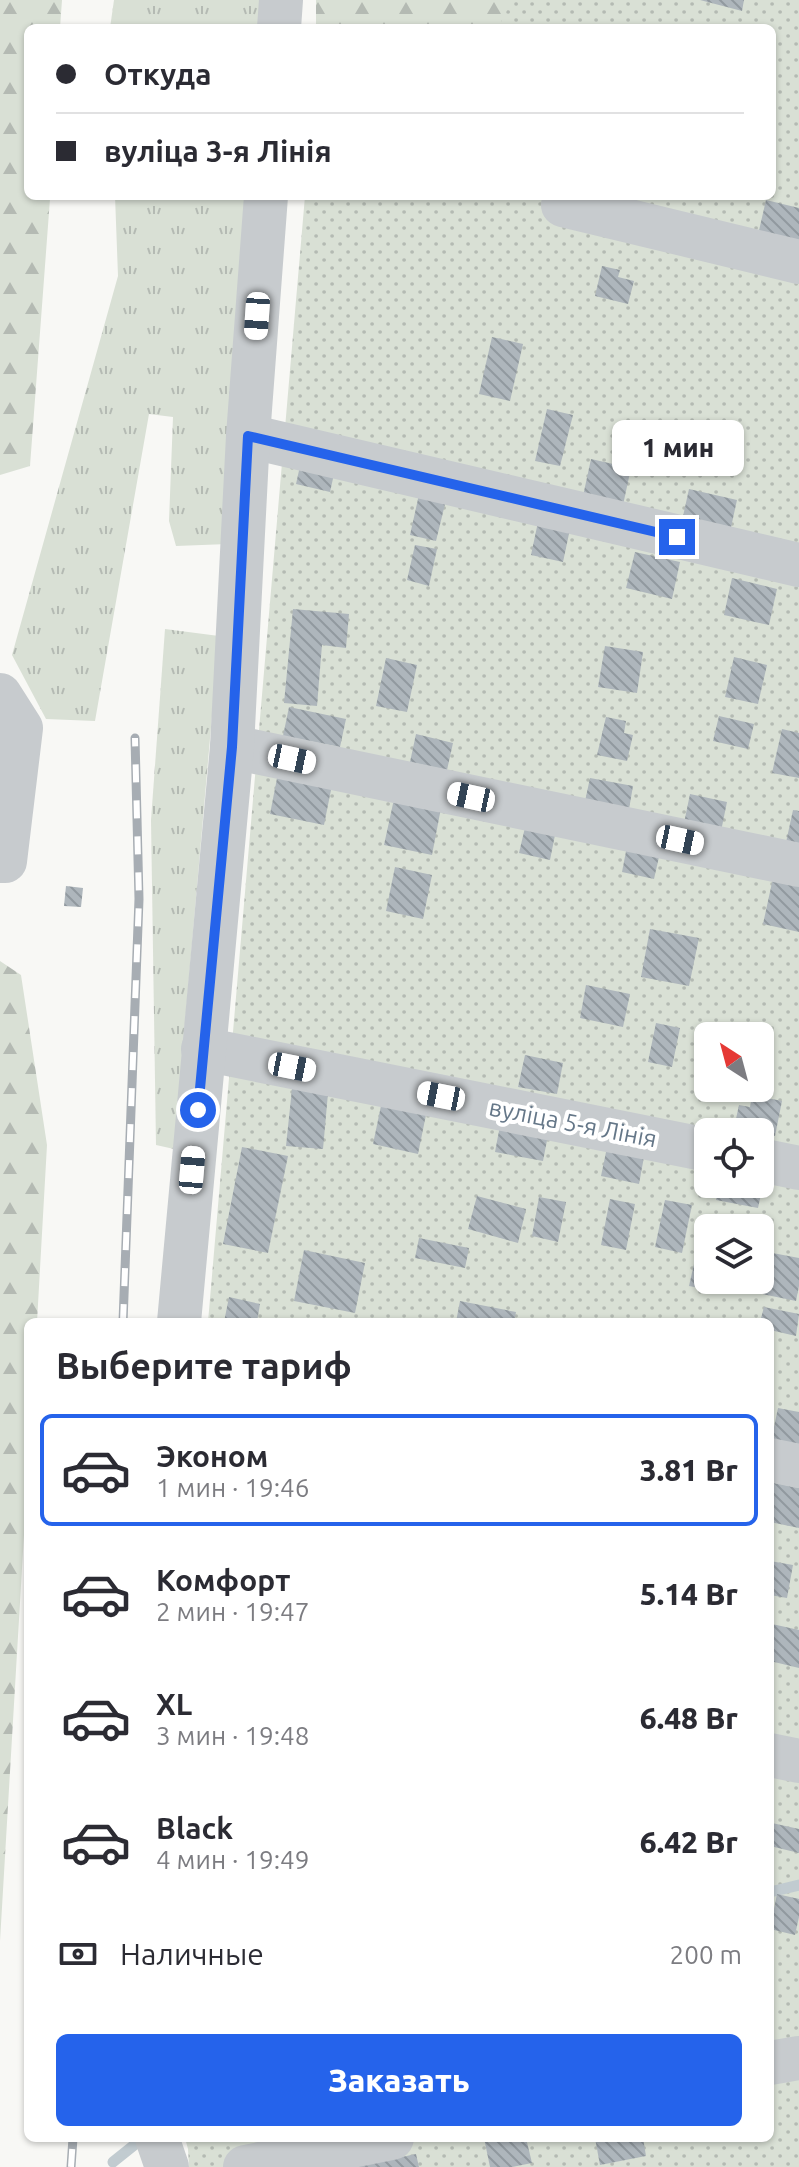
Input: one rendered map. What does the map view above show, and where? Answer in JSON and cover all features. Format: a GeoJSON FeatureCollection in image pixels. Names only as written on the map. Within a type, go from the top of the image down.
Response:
{"type":"FeatureCollection","features":[{"type":"Feature","properties":{"kind":"street"},"geometry":{"type":"LineString","coordinates":[[279,24],[281,0]]}},
{"type":"Feature","properties":{"kind":"street"},"geometry":{"type":"LineString","coordinates":[[179,1318],[232,747],[248,436],[266,200]]}},
{"type":"Feature","properties":{"kind":"street"},"geometry":{"type":"LineString","coordinates":[[563,205],[799,262]]}},
{"type":"Feature","properties":{"kind":"street"},"geometry":{"type":"LineString","coordinates":[[248,436],[799,565]]}},
{"type":"Feature","properties":{"kind":"street"},"geometry":{"type":"LineString","coordinates":[[0,695],[21,728],[5,861],[0,861]]}},
{"type":"Feature","properties":{"kind":"street"},"geometry":{"type":"LineString","coordinates":[[232,747],[799,865]]}},
{"type":"Feature","properties":{"kind":"street","name":"вуліца 5-я Лінія"},"geometry":{"type":"LineString","coordinates":[[203,1049],[694,1147]]}},
{"type":"Feature","properties":{"kind":"street"},"geometry":{"type":"LineString","coordinates":[[774,1163],[799,1168]]}},
{"type":"Feature","properties":{"kind":"street"},"geometry":{"type":"LineString","coordinates":[[774,1461],[799,1466]]}},
{"type":"Feature","properties":{"kind":"street"},"geometry":{"type":"LineString","coordinates":[[774,1756],[799,1761]]}},
{"type":"Feature","properties":{"kind":"street"},"geometry":{"type":"LineString","coordinates":[[774,2062],[799,2058]]}},
{"type":"Feature","properties":{"kind":"street"},"geometry":{"type":"LineString","coordinates":[[158,2142],[167,2167]]}},
{"type":"Feature","properties":{"kind":"street"},"geometry":{"type":"LineString","coordinates":[[245,2167],[372,2142]]}},
{"type":"Feature","properties":{"kind":"green space"},"geometry":{"type":"Polygon","coordinates":[[[0,0],[62,0],[60,24],[24,24],[24,200],[50,200],[30,466],[0,475],[0,0]]]}},
{"type":"Feature","properties":{"kind":"green space"},"geometry":{"type":"Polygon","coordinates":[[[114,0],[261,0],[259,24],[111,24],[114,0]]]}},
{"type":"Feature","properties":{"kind":"green space"},"geometry":{"type":"Polygon","coordinates":[[[316,0],[577,0],[623,24],[316,24],[316,0]]]}},
{"type":"Feature","properties":{"kind":"green space"},"geometry":{"type":"Polygon","coordinates":[[[512,0],[799,0],[799,2167],[189,2167],[186,2142],[774,2142],[774,1318],[208,1318],[305,200],[776,200],[776,24],[500,24],[512,0]]]}},
{"type":"Feature","properties":{"kind":"green space"},"geometry":{"type":"Polygon","coordinates":[[[115,200],[249,200],[228,544],[176,546],[169,521],[173,417],[149,414],[95,721],[46,719],[12,655],[118,276],[115,200]]]}},
{"type":"Feature","properties":{"kind":"green space"},"geometry":{"type":"Polygon","coordinates":[[[165,629],[219,636],[174,1149],[156,1145],[151,820],[165,629]]]}},
{"type":"Feature","properties":{"kind":"green space"},"geometry":{"type":"Polygon","coordinates":[[[0,961],[21,975],[47,1145],[37,1318],[24,1318],[24,1535],[0,1941],[0,961]]]}},
{"type":"Feature","properties":{"kind":"building"},"geometry":{"type":"Polygon","coordinates":[[[700,0],[744,0],[742,11],[700,0]]]}},
{"type":"Feature","properties":{"kind":"building"},"geometry":{"type":"Polygon","coordinates":[[[766,200],[799,208],[799,250],[755,248],[766,200]]]}},
{"type":"Feature","properties":{"kind":"building"},"geometry":{"type":"Polygon","coordinates":[[[602,266],[620,270],[618,277],[634,281],[628,304],[595,296],[602,266]]]}},
{"type":"Feature","properties":{"kind":"building"},"geometry":{"type":"Polygon","coordinates":[[[492,337],[523,344],[510,401],[479,394],[492,337]]]}},
{"type":"Feature","properties":{"kind":"building"},"geometry":{"type":"Polygon","coordinates":[[[547,409],[573,415],[560,466],[535,461],[547,409]]]}},
{"type":"Feature","properties":{"kind":"building"},"geometry":{"type":"Polygon","coordinates":[[[302,457],[336,465],[330,492],[296,484],[302,457]]]}},
{"type":"Feature","properties":{"kind":"building"},"geometry":{"type":"Polygon","coordinates":[[[591,459],[631,468],[623,505],[583,496],[591,459]]]}},
{"type":"Feature","properties":{"kind":"building"},"geometry":{"type":"Polygon","coordinates":[[[689,489],[737,500],[728,541],[680,530],[689,489]]]}},
{"type":"Feature","properties":{"kind":"building"},"geometry":{"type":"Polygon","coordinates":[[[420,490],[447,496],[436,541],[410,535],[420,490]]]}},
{"type":"Feature","properties":{"kind":"building"},"geometry":{"type":"Polygon","coordinates":[[[538,522],[570,529],[563,562],[531,555],[538,522]]]}},
{"type":"Feature","properties":{"kind":"building"},"geometry":{"type":"Polygon","coordinates":[[[415,545],[437,549],[429,586],[407,580],[415,545]]]}},
{"type":"Feature","properties":{"kind":"building"},"geometry":{"type":"Polygon","coordinates":[[[635,552],[680,562],[672,599],[626,588],[635,552]]]}},
{"type":"Feature","properties":{"kind":"building"},"geometry":{"type":"Polygon","coordinates":[[[732,578],[777,589],[769,625],[724,615],[732,578]]]}},
{"type":"Feature","properties":{"kind":"building"},"geometry":{"type":"Polygon","coordinates":[[[293,609],[349,614],[346,648],[322,645],[317,706],[284,703],[293,609]]]}},
{"type":"Feature","properties":{"kind":"building"},"geometry":{"type":"Polygon","coordinates":[[[605,646],[643,652],[637,693],[598,687],[605,646]]]}},
{"type":"Feature","properties":{"kind":"building"},"geometry":{"type":"Polygon","coordinates":[[[734,657],[767,665],[758,704],[725,697],[734,657]]]}},
{"type":"Feature","properties":{"kind":"building"},"geometry":{"type":"Polygon","coordinates":[[[386,658],[417,665],[407,712],[376,706],[386,658]]]}},
{"type":"Feature","properties":{"kind":"building"},"geometry":{"type":"Polygon","coordinates":[[[289,707],[346,719],[340,747],[283,736],[289,707]]]}},
{"type":"Feature","properties":{"kind":"building"},"geometry":{"type":"Polygon","coordinates":[[[719,716],[754,724],[748,749],[713,741],[719,716]]]}},
{"type":"Feature","properties":{"kind":"building"},"geometry":{"type":"Polygon","coordinates":[[[606,717],[626,721],[624,733],[633,735],[627,761],[597,755],[606,717]]]}},
{"type":"Feature","properties":{"kind":"building"},"geometry":{"type":"Polygon","coordinates":[[[782,729],[799,733],[799,778],[772,773],[782,729]]]}},
{"type":"Feature","properties":{"kind":"building"},"geometry":{"type":"Polygon","coordinates":[[[416,734],[453,743],[447,770],[410,762],[416,734]]]}},
{"type":"Feature","properties":{"kind":"building"},"geometry":{"type":"Polygon","coordinates":[[[279,768],[333,780],[324,825],[270,814],[279,768]]]}},
{"type":"Feature","properties":{"kind":"building"},"geometry":{"type":"Polygon","coordinates":[[[590,778],[633,786],[628,815],[584,806],[590,778]]]}},
{"type":"Feature","properties":{"kind":"building"},"geometry":{"type":"Polygon","coordinates":[[[690,794],[727,802],[720,836],[683,828],[690,794]]]}},
{"type":"Feature","properties":{"kind":"building"},"geometry":{"type":"Polygon","coordinates":[[[394,799],[441,808],[432,855],[384,845],[394,799]]]}},
{"type":"Feature","properties":{"kind":"building"},"geometry":{"type":"Polygon","coordinates":[[[793,810],[799,811],[799,849],[785,847],[793,810]]]}},
{"type":"Feature","properties":{"kind":"building"},"geometry":{"type":"Polygon","coordinates":[[[527,819],[557,825],[550,860],[519,853],[527,819]]]}},
{"type":"Feature","properties":{"kind":"building"},"geometry":{"type":"Polygon","coordinates":[[[628,841],[661,848],[654,879],[622,872],[628,841]]]}},
{"type":"Feature","properties":{"kind":"building"},"geometry":{"type":"Polygon","coordinates":[[[395,867],[432,875],[423,919],[386,911],[395,867]]]}},
{"type":"Feature","properties":{"kind":"building"},"geometry":{"type":"Polygon","coordinates":[[[773,878],[799,883],[799,932],[763,924],[773,878]]]}},
{"type":"Feature","properties":{"kind":"building"},"geometry":{"type":"Polygon","coordinates":[[[66,886],[83,888],[81,907],[64,906],[66,886]]]}},
{"type":"Feature","properties":{"kind":"building"},"geometry":{"type":"Polygon","coordinates":[[[650,929],[699,938],[689,986],[641,977],[650,929]]]}},
{"type":"Feature","properties":{"kind":"building"},"geometry":{"type":"Polygon","coordinates":[[[586,985],[630,994],[623,1027],[580,1018],[586,985]]]}},
{"type":"Feature","properties":{"kind":"building"},"geometry":{"type":"Polygon","coordinates":[[[656,1023],[680,1028],[672,1067],[648,1062],[656,1023]]]}},
{"type":"Feature","properties":{"kind":"building"},"geometry":{"type":"Polygon","coordinates":[[[525,1055],[563,1063],[557,1094],[518,1087],[525,1055]]]}},
{"type":"Feature","properties":{"kind":"building"},"geometry":{"type":"Polygon","coordinates":[[[293,1079],[329,1082],[323,1149],[286,1146],[293,1079]]]}},
{"type":"Feature","properties":{"kind":"building"},"geometry":{"type":"Polygon","coordinates":[[[382,1101],[427,1110],[418,1154],[373,1144],[382,1101]]]}},
{"type":"Feature","properties":{"kind":"building"},"geometry":{"type":"Polygon","coordinates":[[[782,1101],[775,1136],[774,1118],[736,1118],[739,1105],[750,1107],[751,1102],[782,1101]]]}},
{"type":"Feature","properties":{"kind":"building"},"geometry":{"type":"Polygon","coordinates":[[[502,1115],[550,1125],[543,1161],[495,1152],[502,1115]]]}},
{"type":"Feature","properties":{"kind":"building"},"geometry":{"type":"Polygon","coordinates":[[[609,1138],[646,1146],[639,1184],[601,1176],[609,1138]]]}},
{"type":"Feature","properties":{"kind":"building"},"geometry":{"type":"Polygon","coordinates":[[[242,1147],[288,1156],[268,1253],[223,1244],[242,1147]]]}},
{"type":"Feature","properties":{"kind":"building"},"geometry":{"type":"Polygon","coordinates":[[[477,1196],[526,1209],[518,1243],[468,1229],[477,1196]]]}},
{"type":"Feature","properties":{"kind":"building"},"geometry":{"type":"Polygon","coordinates":[[[539,1197],[566,1202],[558,1242],[532,1236],[539,1197]]]}},
{"type":"Feature","properties":{"kind":"building"},"geometry":{"type":"Polygon","coordinates":[[[716,1198],[760,1198],[758,1208],[716,1198]]]}},
{"type":"Feature","properties":{"kind":"building"},"geometry":{"type":"Polygon","coordinates":[[[610,1199],[635,1204],[626,1250],[601,1245],[610,1199]]]}},
{"type":"Feature","properties":{"kind":"building"},"geometry":{"type":"Polygon","coordinates":[[[665,1200],[692,1205],[682,1253],[655,1247],[665,1200]]]}},
{"type":"Feature","properties":{"kind":"building"},"geometry":{"type":"Polygon","coordinates":[[[419,1238],[469,1248],[465,1268],[415,1258],[419,1238]]]}},
{"type":"Feature","properties":{"kind":"building"},"geometry":{"type":"Polygon","coordinates":[[[304,1250],[365,1263],[355,1313],[294,1301],[304,1250]]]}},
{"type":"Feature","properties":{"kind":"building"},"geometry":{"type":"Polygon","coordinates":[[[774,1253],[799,1258],[796,1301],[763,1294],[774,1294],[774,1253]]]}},
{"type":"Feature","properties":{"kind":"building"},"geometry":{"type":"Polygon","coordinates":[[[694,1264],[694,1287],[689,1286],[694,1264]]]}},
{"type":"Feature","properties":{"kind":"building"},"geometry":{"type":"Polygon","coordinates":[[[229,1297],[260,1304],[258,1318],[225,1318],[229,1297]]]}},
{"type":"Feature","properties":{"kind":"building"},"geometry":{"type":"Polygon","coordinates":[[[460,1301],[516,1312],[515,1318],[457,1318],[460,1301]]]}},
{"type":"Feature","properties":{"kind":"building"},"geometry":{"type":"Polygon","coordinates":[[[764,1307],[799,1314],[796,1336],[774,1331],[774,1318],[761,1318],[764,1307]]]}},
{"type":"Feature","properties":{"kind":"building"},"geometry":{"type":"Polygon","coordinates":[[[778,1408],[799,1412],[799,1452],[774,1447],[778,1408]]]}},
{"type":"Feature","properties":{"kind":"building"},"geometry":{"type":"Polygon","coordinates":[[[774,1483],[799,1488],[799,1528],[774,1523],[774,1483]]]}},
{"type":"Feature","properties":{"kind":"building"},"geometry":{"type":"Polygon","coordinates":[[[774,1562],[793,1565],[787,1598],[774,1596],[774,1562]]]}},
{"type":"Feature","properties":{"kind":"building"},"geometry":{"type":"Polygon","coordinates":[[[774,1624],[799,1630],[799,1668],[774,1662],[774,1624]]]}},
{"type":"Feature","properties":{"kind":"building"},"geometry":{"type":"Polygon","coordinates":[[[774,1823],[799,1829],[799,1853],[774,1847],[774,1823]]]}},
{"type":"Feature","properties":{"kind":"building"},"geometry":{"type":"Polygon","coordinates":[[[777,1894],[799,1899],[795,1935],[774,1930],[777,1894]]]}},
{"type":"Feature","properties":{"kind":"building"},"geometry":{"type":"Polygon","coordinates":[[[485,2142],[527,2142],[532,2163],[490,2167],[485,2142]]]}},
{"type":"Feature","properties":{"kind":"building"},"geometry":{"type":"Polygon","coordinates":[[[596,2142],[644,2142],[646,2156],[600,2165],[596,2142]]]}},
{"type":"Feature","properties":{"kind":"building"},"geometry":{"type":"Polygon","coordinates":[[[416,2154],[419,2167],[359,2167],[359,2166],[416,2154]]]}},
{"type":"Feature","properties":{"kind":"waterway"},"geometry":{"type":"LineString","coordinates":[[774,1891],[799,1885]]}},
{"type":"Feature","properties":{"kind":"waterway"},"geometry":{"type":"LineString","coordinates":[[113,2162],[138,2142]]}},
{"type":"Feature","properties":{"kind":"railway"},"geometry":{"type":"LineString","coordinates":[[123,1318],[139,899],[135,738]]}},
{"type":"Feature","properties":{"kind":"railway"},"geometry":{"type":"LineString","coordinates":[[71,2167],[73,2142]]}},
{"type":"Feature","properties":{"kind":"route"},"geometry":{"type":"LineString","coordinates":[[198,1110],[232,747],[248,436],[677,537]]}}]}
